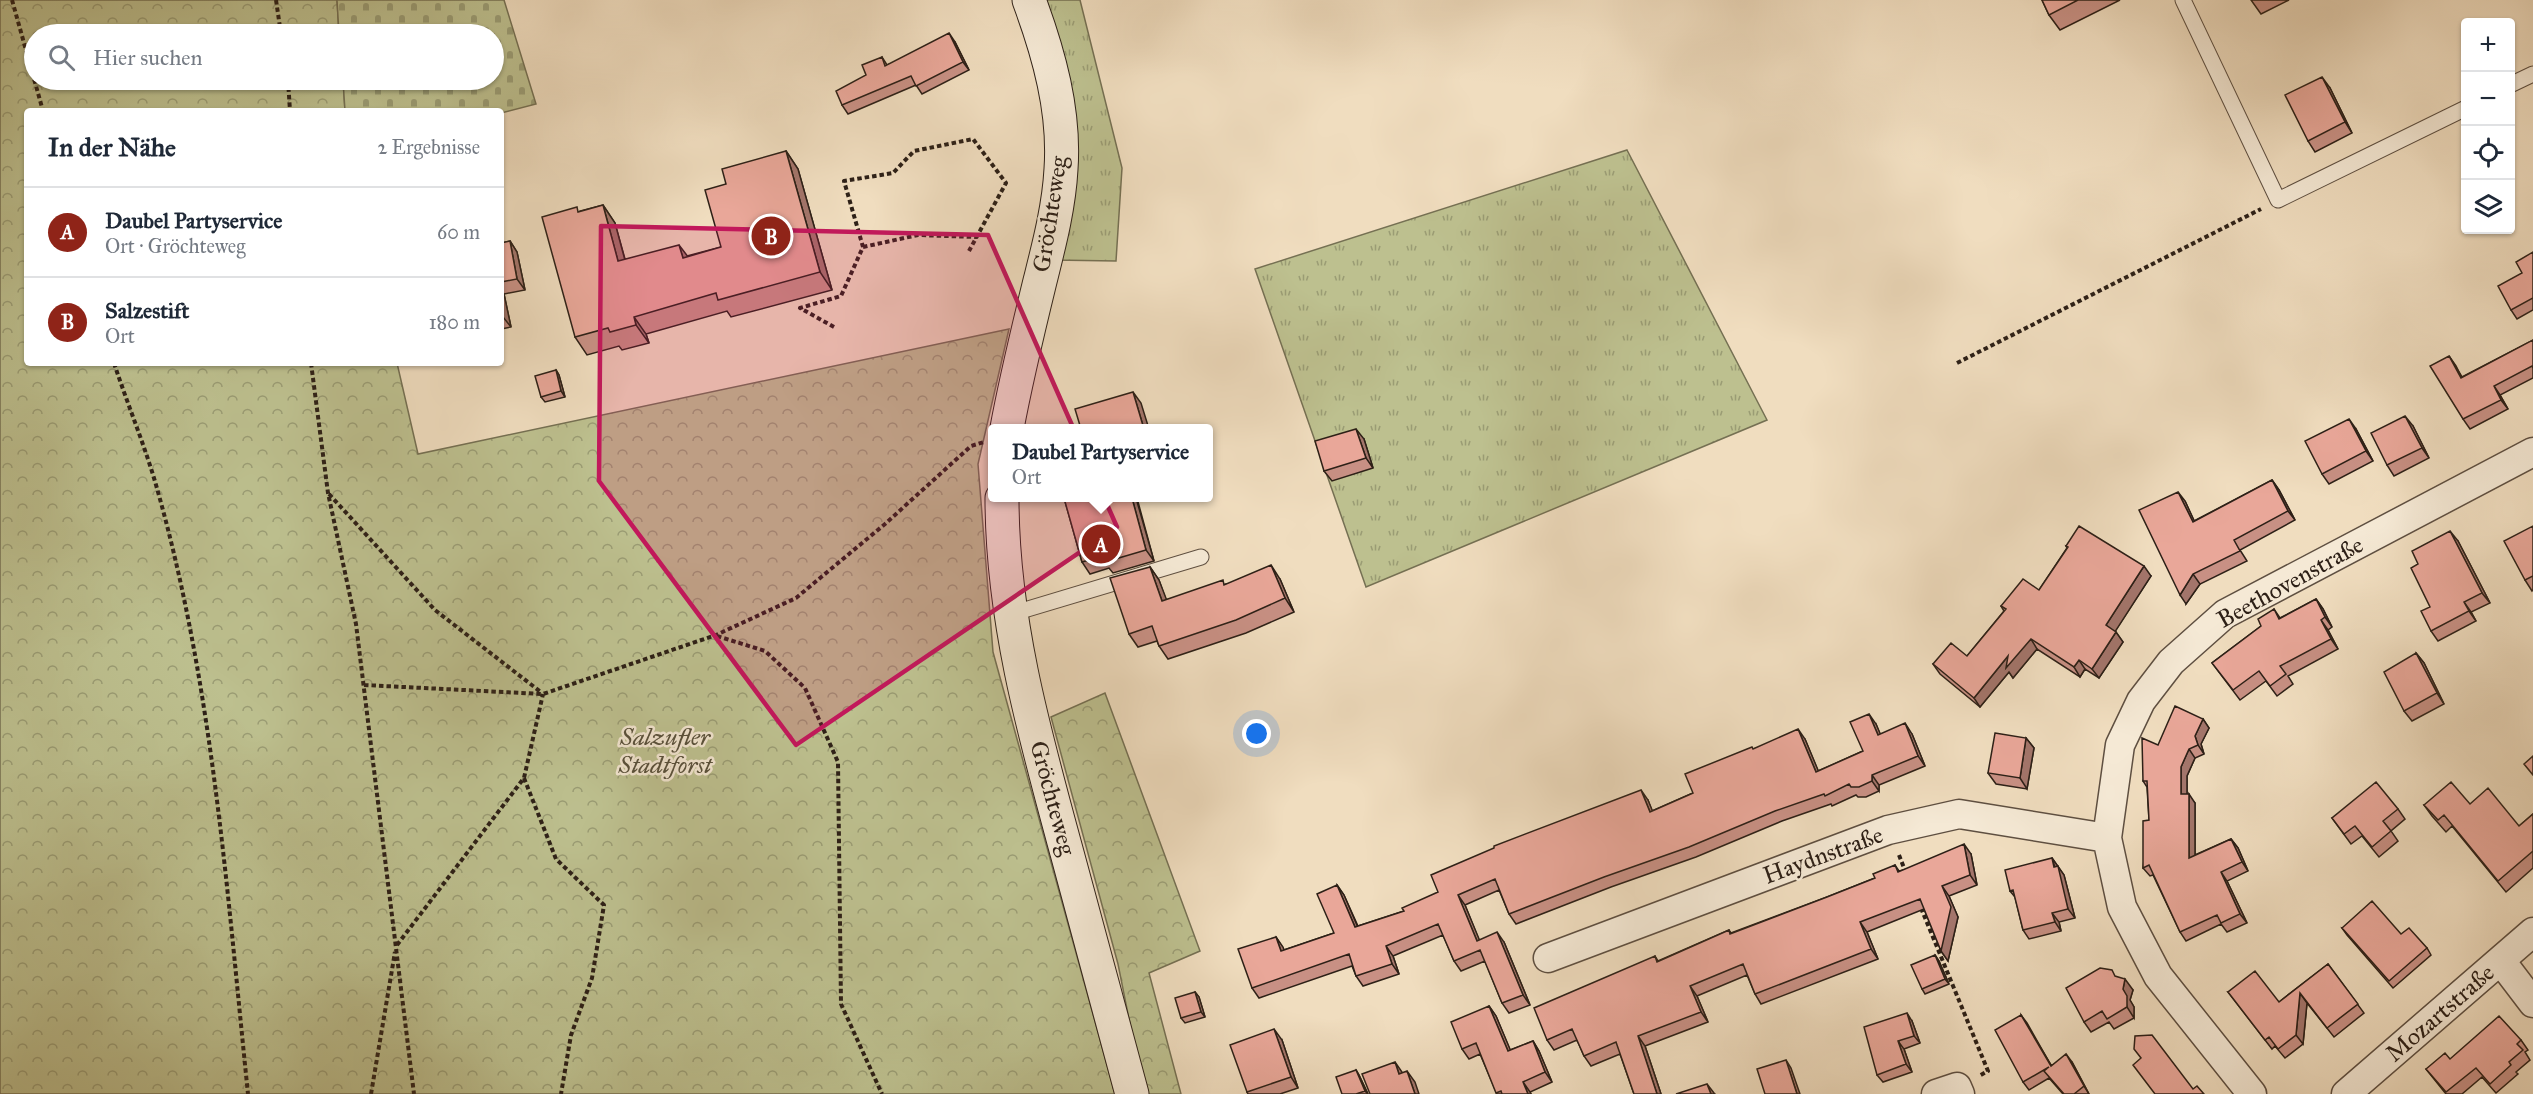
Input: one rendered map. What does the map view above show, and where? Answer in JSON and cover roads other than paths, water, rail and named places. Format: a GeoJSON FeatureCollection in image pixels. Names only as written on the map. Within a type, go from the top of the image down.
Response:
{"type":"FeatureCollection","features":[{"type":"Feature","properties":{"kind":"street","name":"Gröchteweg"},"geometry":{"type":"LineString","coordinates":[[1007,424],[1050,240],[1062,169],[1060,115],[1055,84],[1043,39],[1029,0]]}},
{"type":"Feature","properties":{"kind":"street","name":"Beethovenstraße"},"geometry":{"type":"LineString","coordinates":[[2252,1094],[2158,976],[2122,907],[2107,838],[2120,745],[2141,701],[2171,662],[2225,614],[2533,452]]}},
{"type":"Feature","properties":{"kind":"street","name":"Gröchteweg"},"geometry":{"type":"LineString","coordinates":[[1002,502],[1002,530],[1015,646],[1045,771],[1132,1094]]}},
{"type":"Feature","properties":{"kind":"street","name":"Haydnstraße"},"geometry":{"type":"LineString","coordinates":[[1548,958],[1888,830],[1959,814],[2107,838]]}},
{"type":"Feature","properties":{"kind":"street","name":"Mozartstraße"},"geometry":{"type":"LineString","coordinates":[[2346,1094],[2533,932]]}},
{"type":"Feature","properties":{"kind":"street"},"geometry":{"type":"LineString","coordinates":[[2501,961],[2533,1003]]}},
{"type":"Feature","properties":{"kind":"lane"},"geometry":{"type":"LineString","coordinates":[[2183,0],[2278,201],[2461,110]]}},
{"type":"Feature","properties":{"kind":"lane"},"geometry":{"type":"LineString","coordinates":[[2515,83],[2533,74]]}},
{"type":"Feature","properties":{"kind":"lane"},"geometry":{"type":"LineString","coordinates":[[1011,614],[1201,557]]}},
{"type":"Feature","properties":{"kind":"place","name":"Salzestift"},"geometry":{"type":"Point","coordinates":[771,236]}},
{"type":"Feature","properties":{"kind":"place","name":"Daubel Partyservice"},"geometry":{"type":"Point","coordinates":[1101,544]}},
{"type":"Feature","properties":{"kind":"park label","name":"Salzufler Stadtforst"},"geometry":{"type":"Point","coordinates":[665,751]}}]}
